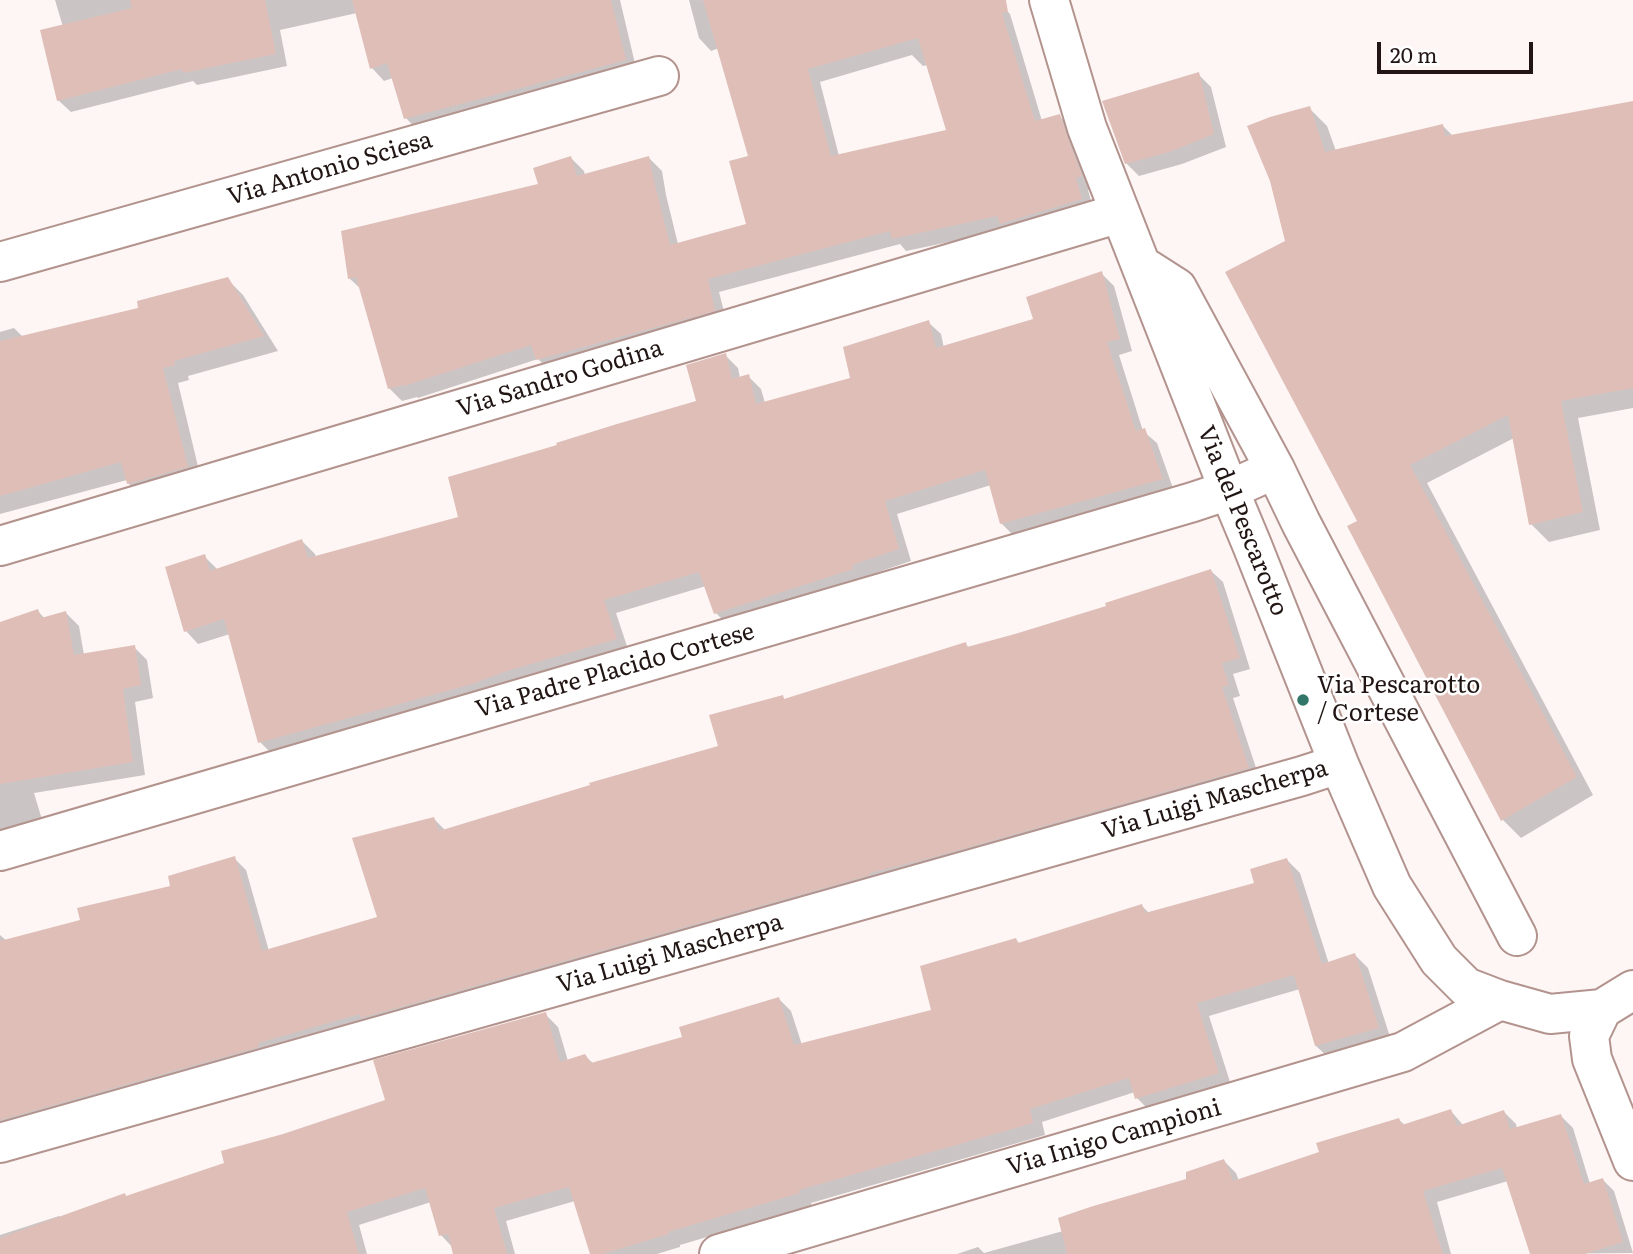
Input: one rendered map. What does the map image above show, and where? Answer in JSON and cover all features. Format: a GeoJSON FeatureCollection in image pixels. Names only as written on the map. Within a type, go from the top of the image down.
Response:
{"type":"FeatureCollection","features":[{"type":"Feature","properties":{"kind":"street","name":"Via del Pescarotto"},"geometry":{"type":"LineString","coordinates":[[1049,0],[1087,128],[1140,265],[1339,764],[1392,886],[1439,960],[1466,987],[1550,1014],[1618,1000]]}},
{"type":"Feature","properties":{"kind":"street","name":"Via Antonio Sciesa"},"geometry":{"type":"LineString","coordinates":[[0,262],[659,76]]}},
{"type":"Feature","properties":{"kind":"street","name":"Via Sandro Godina"},"geometry":{"type":"LineString","coordinates":[[0,546],[1120,213]]}},
{"type":"Feature","properties":{"kind":"street"},"geometry":{"type":"LineString","coordinates":[[1140,265],[1177,288],[1275,469],[1517,936]]}},
{"type":"Feature","properties":{"kind":"street","name":"Via Padre Placido Cortese"},"geometry":{"type":"LineString","coordinates":[[0,850],[1229,490],[1275,469]]}},
{"type":"Feature","properties":{"kind":"street","name":"Via Luigi Mascherpa"},"geometry":{"type":"LineString","coordinates":[[0,1143],[1249,792],[1339,764]]}},
{"type":"Feature","properties":{"kind":"street","name":"Via Inigo Campioni"},"geometry":{"type":"LineString","coordinates":[[719,1254],[1403,1052],[1500,1000]]}},
{"type":"Feature","properties":{"kind":"street"},"geometry":{"type":"LineString","coordinates":[[1618,1000],[1589,1036],[1592,1059],[1633,1161]]}},
{"type":"Feature","properties":{"kind":"building"},"geometry":{"type":"Polygon","coordinates":[[[130,0],[265,0],[276,54],[183,73],[182,69],[57,101],[40,30],[132,8],[130,0]]]}},
{"type":"Feature","properties":{"kind":"building"},"geometry":{"type":"Polygon","coordinates":[[[352,0],[611,0],[626,60],[404,119],[387,63],[370,69],[352,0]]]}},
{"type":"Feature","properties":{"kind":"building"},"geometry":{"type":"Polygon","coordinates":[[[703,0],[1006,0],[1008,12],[1002,13],[1035,121],[1060,114],[1082,176],[1076,178],[1082,199],[1000,224],[997,216],[892,239],[890,231],[708,279],[715,311],[536,360],[531,345],[388,389],[356,277],[348,279],[341,231],[538,184],[533,168],[571,156],[577,176],[649,156],[670,245],[746,224],[729,161],[748,156],[703,0]],[[918,38],[808,69],[831,156],[946,130],[918,38]]]}},
{"type":"Feature","properties":{"kind":"building"},"geometry":{"type":"Polygon","coordinates":[[[1199,72],[1214,134],[1169,152],[1125,164],[1102,101],[1199,72]]]}},
{"type":"Feature","properties":{"kind":"building"},"geometry":{"type":"Polygon","coordinates":[[[1633,101],[1633,388],[1561,401],[1583,512],[1529,525],[1508,415],[1410,465],[1577,777],[1501,821],[1347,526],[1357,521],[1225,272],[1285,241],[1270,181],[1247,126],[1310,106],[1325,152],[1443,124],[1445,136],[1633,101]]]}},
{"type":"Feature","properties":{"kind":"building"},"geometry":{"type":"Polygon","coordinates":[[[1102,271],[1120,339],[1107,342],[1136,431],[1145,428],[1163,479],[1000,524],[985,470],[885,501],[899,549],[852,565],[853,569],[714,614],[699,572],[604,600],[617,639],[472,684],[258,743],[224,619],[184,632],[165,567],[205,554],[210,571],[302,539],[308,558],[458,517],[448,477],[696,401],[686,365],[726,353],[732,379],[749,374],[756,404],[850,378],[843,347],[929,320],[936,348],[1033,319],[1026,297],[1102,271]]]}},
{"type":"Feature","properties":{"kind":"building"},"geometry":{"type":"Polygon","coordinates":[[[228,277],[264,336],[174,361],[175,365],[163,368],[188,467],[127,484],[121,462],[0,496],[0,341],[138,308],[137,301],[228,277]]]}},
{"type":"Feature","properties":{"kind":"building"},"geometry":{"type":"Polygon","coordinates":[[[1211,569],[1240,658],[1222,663],[1229,685],[1222,687],[1249,768],[361,1018],[360,1014],[258,1043],[259,1047],[0,1120],[0,941],[80,920],[77,908],[170,886],[168,876],[235,856],[262,951],[377,917],[352,838],[434,817],[439,831],[590,785],[589,783],[718,746],[709,715],[783,695],[784,699],[966,642],[967,647],[1015,634],[1211,569]]]}},
{"type":"Feature","properties":{"kind":"building"},"geometry":{"type":"Polygon","coordinates":[[[38,609],[41,618],[66,611],[74,655],[135,645],[141,685],[123,689],[133,762],[0,784],[0,622],[38,609]]]}},
{"type":"Feature","properties":{"kind":"building"},"geometry":{"type":"Polygon","coordinates":[[[1287,858],[1322,964],[1355,953],[1379,1028],[1315,1046],[1294,975],[1197,1003],[1219,1073],[1135,1099],[1129,1078],[1030,1109],[1033,1123],[799,1190],[800,1193],[602,1254],[590,1254],[569,1187],[494,1208],[507,1254],[453,1254],[448,1234],[439,1236],[425,1188],[347,1212],[359,1254],[0,1254],[0,1238],[125,1193],[126,1196],[224,1163],[221,1151],[283,1134],[385,1100],[373,1060],[546,1012],[560,1062],[585,1054],[591,1063],[682,1037],[679,1027],[779,997],[794,1045],[931,1010],[920,966],[1016,938],[1018,943],[1142,904],[1145,913],[1254,883],[1250,869],[1287,858]]]}},
{"type":"Feature","properties":{"kind":"building"},"geometry":{"type":"Polygon","coordinates":[[[1451,1109],[1457,1126],[1504,1110],[1510,1129],[1561,1114],[1584,1184],[1603,1178],[1623,1242],[1585,1254],[1530,1254],[1502,1168],[1423,1191],[1443,1254],[1067,1254],[1058,1218],[1186,1179],[1186,1172],[1224,1159],[1233,1181],[1319,1152],[1316,1143],[1399,1118],[1402,1125],[1451,1109]]]}},
{"type":"Feature","properties":{"kind":"place","name":"Via Pescarotto / Cortese"},"geometry":{"type":"Point","coordinates":[1303,700]}}]}
